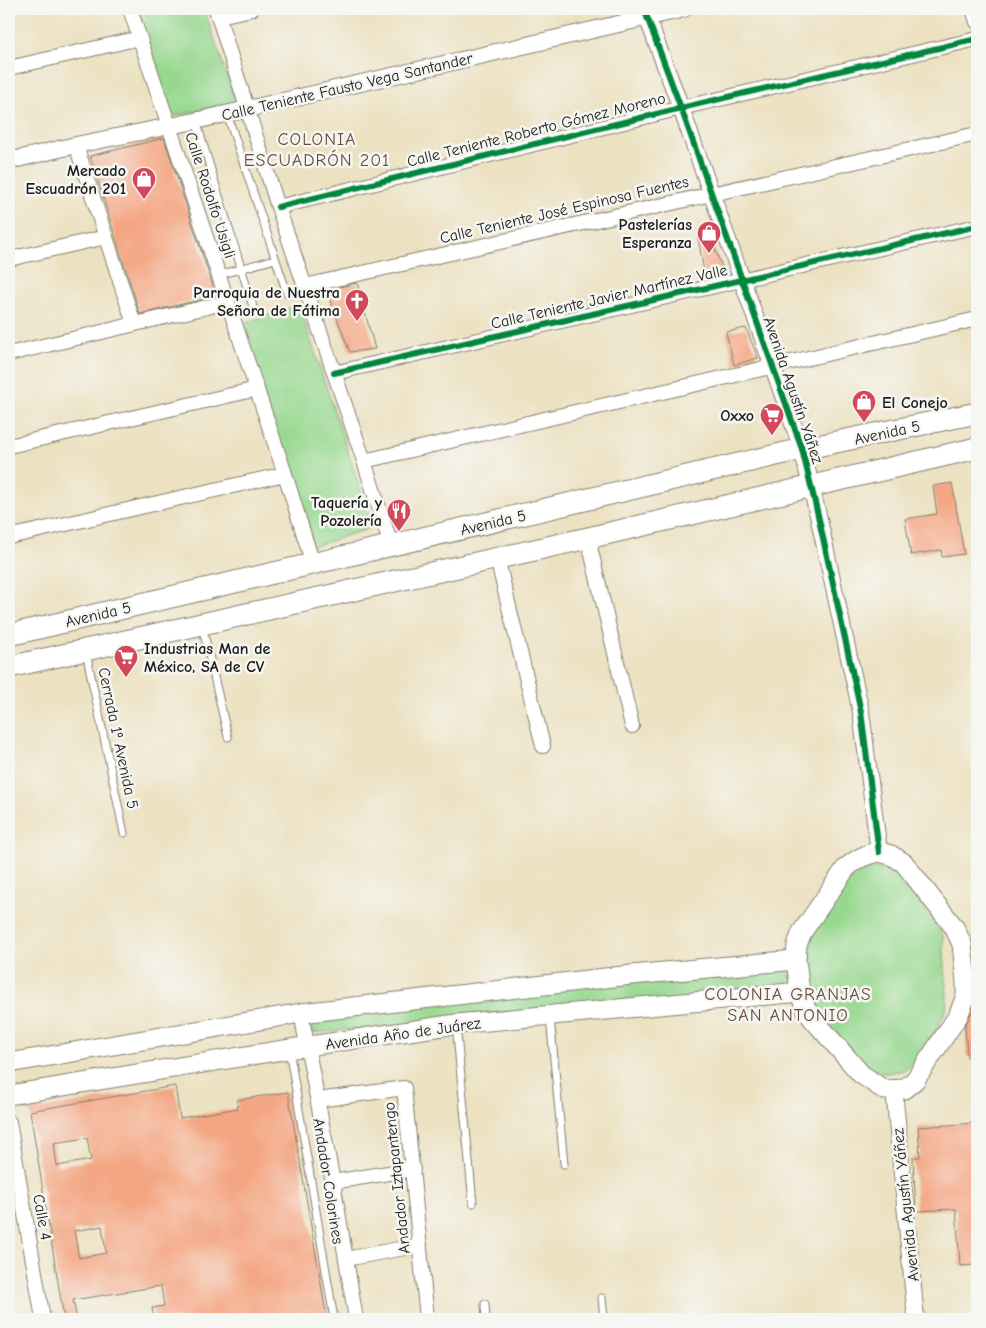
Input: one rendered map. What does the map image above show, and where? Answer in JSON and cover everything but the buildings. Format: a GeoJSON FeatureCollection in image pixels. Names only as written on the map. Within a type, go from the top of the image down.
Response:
{"type":"FeatureCollection","features":[{"type":"Feature","properties":{"kind":"main road","name":"Avenida 5"},"geometry":{"type":"LineString","coordinates":[[9,635],[802,450],[977,413]]}},
{"type":"Feature","properties":{"kind":"main road","name":"Avenida 5"},"geometry":{"type":"LineString","coordinates":[[9,667],[588,538],[977,448]]}},
{"type":"Feature","properties":{"kind":"main road"},"geometry":{"type":"LineString","coordinates":[[879,852],[891,855],[904,863],[954,927],[970,943],[972,981],[958,1016],[915,1080],[904,1089],[884,1090],[861,1074],[812,1018],[805,1007],[800,992],[796,960],[802,932],[846,868],[856,859],[868,854],[879,852]]}},
{"type":"Feature","properties":{"kind":"main road","name":"Avenida Año de Juárez"},"geometry":{"type":"LineString","coordinates":[[9,1063],[301,1013],[631,975],[796,960]]}},
{"type":"Feature","properties":{"kind":"main road","name":"Avenida Año de Juárez"},"geometry":{"type":"LineString","coordinates":[[9,1095],[289,1049],[456,1024],[800,992]]}},
{"type":"Feature","properties":{"kind":"street","name":"Calle Rodolfo Usigli"},"geometry":{"type":"LineString","coordinates":[[130,9],[257,389],[313,564]]}},
{"type":"Feature","properties":{"kind":"street"},"geometry":{"type":"LineString","coordinates":[[252,9],[217,12],[278,206],[391,546]]}},
{"type":"Feature","properties":{"kind":"street","name":"Calle Teniente Fausto Vega Santander"},"geometry":{"type":"LineString","coordinates":[[9,161],[227,113],[645,13],[684,9]]}},
{"type":"Feature","properties":{"kind":"street"},"geometry":{"type":"LineString","coordinates":[[972,9],[977,22]]}},
{"type":"Feature","properties":{"kind":"street","name":"Avenida Agustín Yáñez"},"geometry":{"type":"LineString","coordinates":[[645,13],[681,108],[802,450],[812,487],[861,712],[879,852]]}},
{"type":"Feature","properties":{"kind":"street"},"geometry":{"type":"LineString","coordinates":[[9,68],[140,38]]}},
{"type":"Feature","properties":{"kind":"street","name":"Calle Teniente Roberto Gómez Moreno"},"geometry":{"type":"LineString","coordinates":[[278,206],[681,108],[977,39]]}},
{"type":"Feature","properties":{"kind":"street","name":"Calle Teniente José Espinosa Fuentes"},"geometry":{"type":"LineString","coordinates":[[305,286],[977,134]]}},
{"type":"Feature","properties":{"kind":"street"},"geometry":{"type":"LineString","coordinates":[[76,145],[134,324]]}},
{"type":"Feature","properties":{"kind":"street","name":"Calle Teniente Javier Martínez Valle"},"geometry":{"type":"LineString","coordinates":[[334,373],[977,226]]}},
{"type":"Feature","properties":{"kind":"street"},"geometry":{"type":"LineString","coordinates":[[9,259],[106,237]]}},
{"type":"Feature","properties":{"kind":"street"},"geometry":{"type":"LineString","coordinates":[[9,354],[228,302]]}},
{"type":"Feature","properties":{"kind":"street"},"geometry":{"type":"LineString","coordinates":[[364,461],[977,319]]}},
{"type":"Feature","properties":{"kind":"street"},"geometry":{"type":"LineString","coordinates":[[9,446],[257,389]]}},
{"type":"Feature","properties":{"kind":"street"},"geometry":{"type":"LineString","coordinates":[[9,537],[285,474]]}},
{"type":"Feature","properties":{"kind":"street"},"geometry":{"type":"LineString","coordinates":[[588,538],[632,726]]}},
{"type":"Feature","properties":{"kind":"street"},"geometry":{"type":"LineString","coordinates":[[497,558],[543,746]]}},
{"type":"Feature","properties":{"kind":"street"},"geometry":{"type":"LineString","coordinates":[[301,1013],[318,1100]]}},
{"type":"Feature","properties":{"kind":"street","name":"Andador Iztapantengo"},"geometry":{"type":"LineString","coordinates":[[318,1100],[404,1088],[427,1319]]}},
{"type":"Feature","properties":{"kind":"street","name":"Avenida Agustín Yáñez"},"geometry":{"type":"LineString","coordinates":[[894,1090],[916,1319]]}},
{"type":"Feature","properties":{"kind":"street","name":"Andador Colorines"},"geometry":{"type":"LineString","coordinates":[[318,1100],[356,1319]]}},
{"type":"Feature","properties":{"kind":"street","name":"Calle 4"},"geometry":{"type":"LineString","coordinates":[[9,1122],[43,1319]]}},
{"type":"Feature","properties":{"kind":"street"},"geometry":{"type":"LineString","coordinates":[[333,1182],[413,1169]]}},
{"type":"Feature","properties":{"kind":"street"},"geometry":{"type":"LineString","coordinates":[[346,1259],[420,1245]]}},
{"type":"Feature","properties":{"kind":"lane"},"geometry":{"type":"LineString","coordinates":[[227,113],[287,293]]}},
{"type":"Feature","properties":{"kind":"lane"},"geometry":{"type":"LineString","coordinates":[[195,120],[254,310]]}},
{"type":"Feature","properties":{"kind":"lane"},"geometry":{"type":"LineString","coordinates":[[219,275],[275,259]]}},
{"type":"Feature","properties":{"kind":"lane"},"geometry":{"type":"LineString","coordinates":[[202,625],[228,737]]}},
{"type":"Feature","properties":{"kind":"lane","name":"Cerrada 1ª Avenida 5"},"geometry":{"type":"LineString","coordinates":[[86,650],[124,833]]}},
{"type":"Feature","properties":{"kind":"lane"},"geometry":{"type":"LineString","coordinates":[[550,1015],[564,1164]]}},
{"type":"Feature","properties":{"kind":"lane"},"geometry":{"type":"LineString","coordinates":[[456,1024],[473,1203]]}},
{"type":"Feature","properties":{"kind":"lane","name":"Andador Colorines"},"geometry":{"type":"LineString","coordinates":[[289,1049],[334,1319]]}},
{"type":"Feature","properties":{"kind":"lane"},"geometry":{"type":"LineString","coordinates":[[602,1298],[604,1319]]}},
{"type":"Feature","properties":{"kind":"lane"},"geometry":{"type":"LineString","coordinates":[[485,1304],[486,1319]]}},
{"type":"Feature","properties":{"kind":"green space"},"geometry":{"type":"Polygon","coordinates":[[[136,9],[204,9],[236,102],[171,117],[136,9]]]}},
{"type":"Feature","properties":{"kind":"green space"},"geometry":{"type":"Polygon","coordinates":[[[299,305],[373,527],[312,547],[239,325],[299,305]]]}},
{"type":"Feature","properties":{"kind":"green space"},"geometry":{"type":"Polygon","coordinates":[[[875,868],[890,870],[902,879],[940,930],[943,937],[947,996],[946,1010],[919,1060],[905,1070],[888,1073],[880,1073],[864,1066],[814,1006],[809,946],[811,937],[852,879],[862,871],[875,868]]]}},
{"type":"Feature","properties":{"kind":"green space"},"geometry":{"type":"Polygon","coordinates":[[[792,961],[795,990],[312,1033],[310,1027],[312,1018],[792,961]]]}},
{"type":"Feature","properties":{"kind":"cycle path"},"geometry":{"type":"LineString","coordinates":[[644,9],[802,449],[861,712],[879,852]]}},
{"type":"Feature","properties":{"kind":"cycle path"},"geometry":{"type":"LineString","coordinates":[[278,207],[681,108],[977,39]]}},
{"type":"Feature","properties":{"kind":"cycle path"},"geometry":{"type":"LineString","coordinates":[[334,373],[977,226]]}},
{"type":"Feature","properties":{"kind":"place","name":"Mercado Escuadrón 201"},"geometry":{"type":"Point","coordinates":[144,200]}},
{"type":"Feature","properties":{"kind":"place","name":"Pastelerías Esperanza"},"geometry":{"type":"Point","coordinates":[709,254]}},
{"type":"Feature","properties":{"kind":"place","name":"Parroquia de Nuestra Señora de Fátima"},"geometry":{"type":"Point","coordinates":[357,322]}},
{"type":"Feature","properties":{"kind":"place","name":"El Conejo"},"geometry":{"type":"Point","coordinates":[864,423]}},
{"type":"Feature","properties":{"kind":"place","name":"Oxxo"},"geometry":{"type":"Point","coordinates":[772,436]}},
{"type":"Feature","properties":{"kind":"place","name":"Taquería y Pozolería"},"geometry":{"type":"Point","coordinates":[399,532]}},
{"type":"Feature","properties":{"kind":"place","name":"Industrias Man de México, SA de CV"},"geometry":{"type":"Point","coordinates":[126,678]}},
{"type":"Feature","properties":{"kind":"district","name":"COLONIA ESCUADRÓN 201"},"geometry":{"type":"Point","coordinates":[317,149]}},
{"type":"Feature","properties":{"kind":"district","name":"COLONIA GRANJAS SAN ANTONIO"},"geometry":{"type":"Point","coordinates":[788,1004]}}]}
